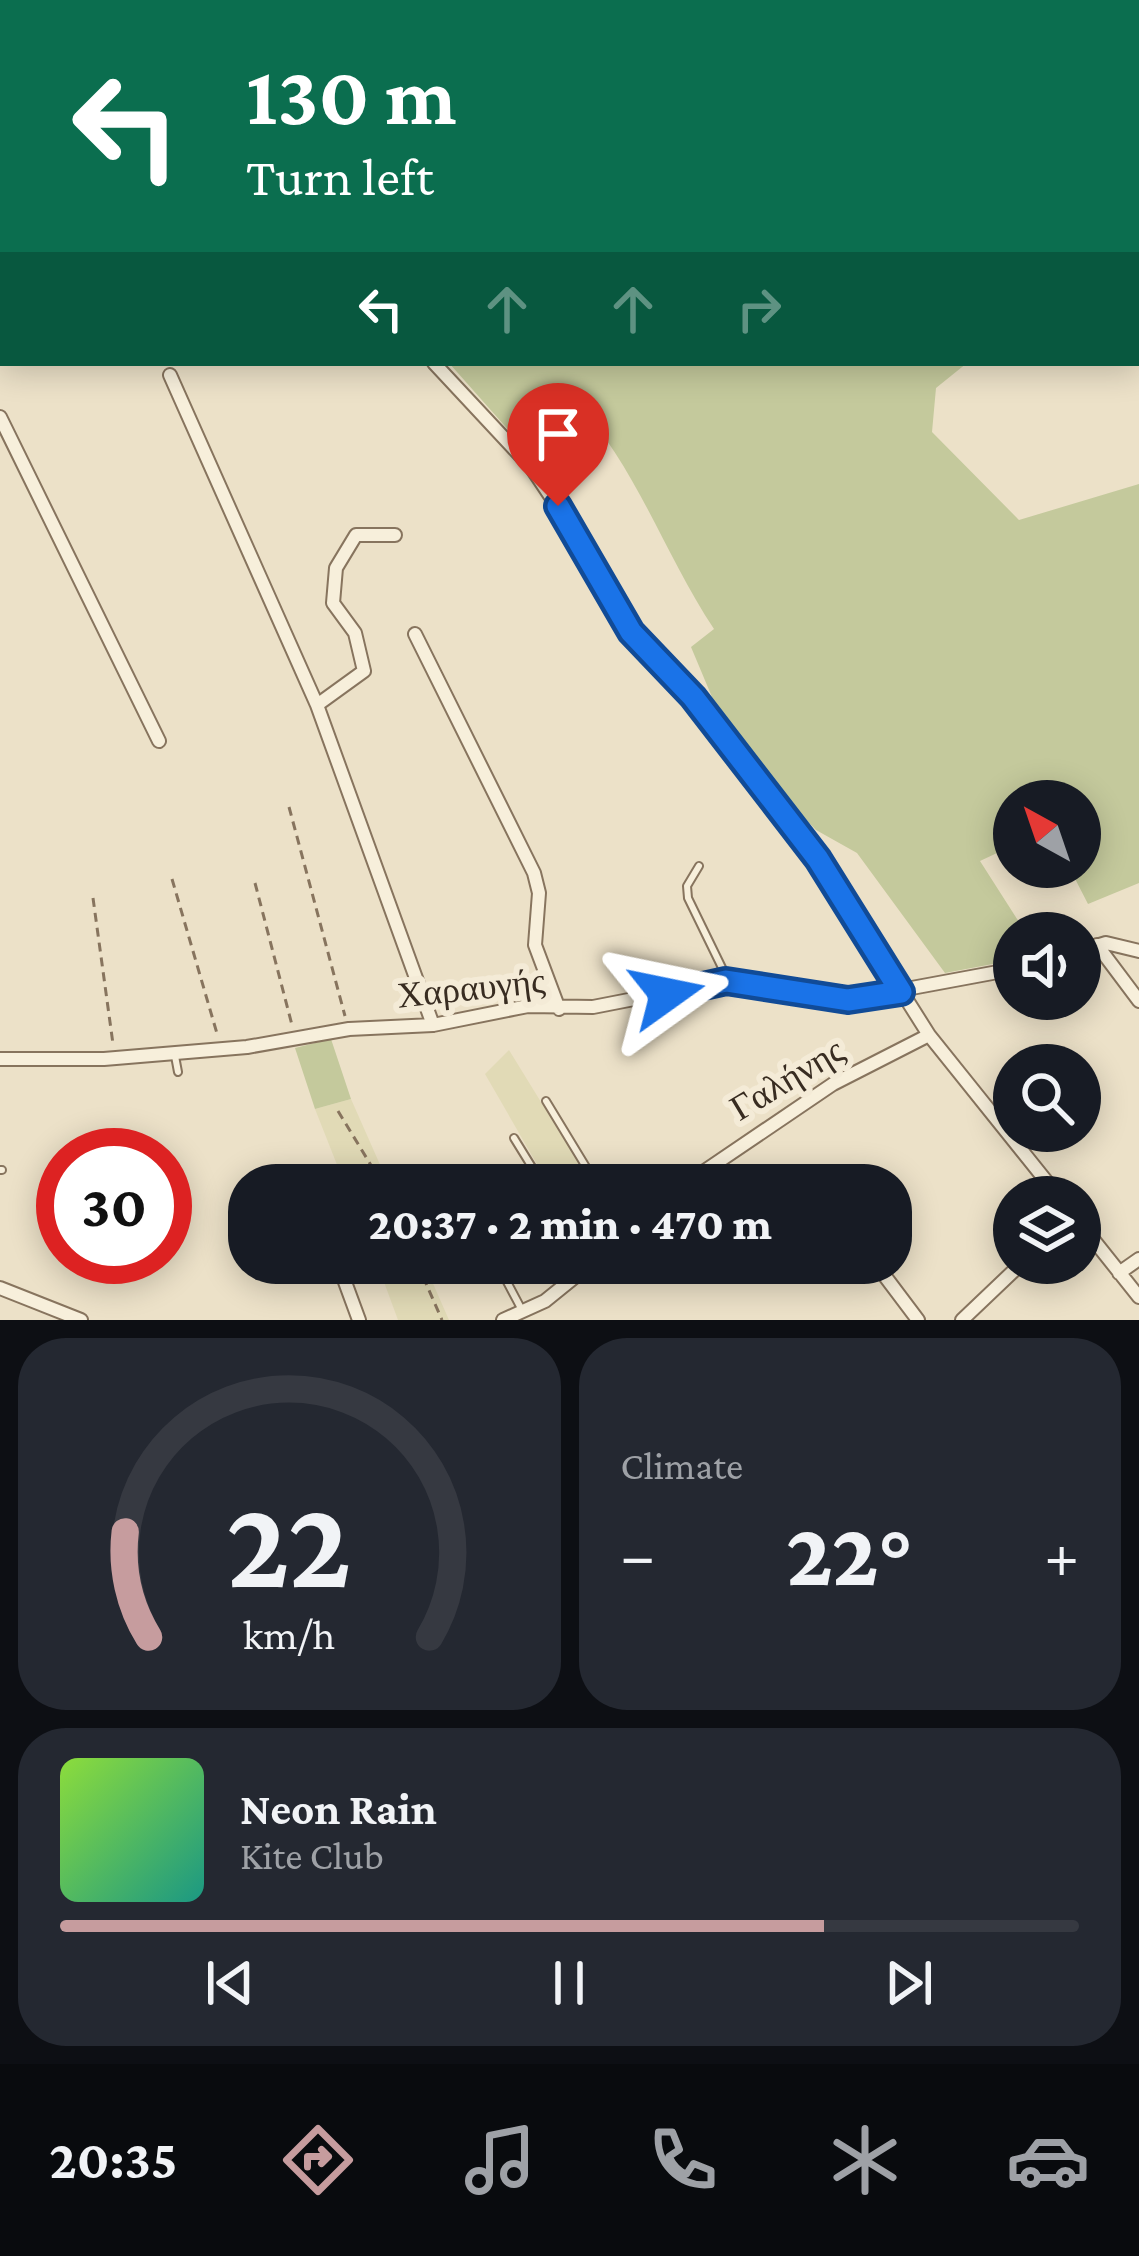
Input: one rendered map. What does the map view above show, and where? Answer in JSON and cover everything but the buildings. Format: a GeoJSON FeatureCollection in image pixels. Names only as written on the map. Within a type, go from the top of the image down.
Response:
{"type":"FeatureCollection","features":[{"type":"Feature","properties":{"kind":"street"},"geometry":{"type":"LineString","coordinates":[[437,366],[531,467],[587,551],[631,632],[693,697],[818,859],[929,1035],[1042,1176]]}},
{"type":"Feature","properties":{"kind":"street"},"geometry":{"type":"LineString","coordinates":[[170,375],[317,704],[433,1025]]}},
{"type":"Feature","properties":{"kind":"street"},"geometry":{"type":"LineString","coordinates":[[0,416],[159,741]]}},
{"type":"Feature","properties":{"kind":"street"},"geometry":{"type":"LineString","coordinates":[[317,704],[364,671],[355,633],[333,603],[336,568],[356,535],[394,536]]}},
{"type":"Feature","properties":{"kind":"street"},"geometry":{"type":"LineString","coordinates":[[415,634],[538,883],[532,932],[560,1009]]}},
{"type":"Feature","properties":{"kind":"street"},"geometry":{"type":"LineString","coordinates":[[1101,946],[1139,951]]}},
{"type":"Feature","properties":{"kind":"street"},"geometry":{"type":"LineString","coordinates":[[1101,950],[1139,1001]]}},
{"type":"Feature","properties":{"kind":"street","name":"Χαραυγής"},"geometry":{"type":"LineString","coordinates":[[0,1059],[115,1058],[224,1049],[349,1029],[433,1025],[528,1006],[560,1009],[643,1000],[728,982],[848,1000],[993,973]]}},
{"type":"Feature","properties":{"kind":"street","name":"Γαλήνης"},"geometry":{"type":"LineString","coordinates":[[715,1164],[833,1084],[929,1035]]}},
{"type":"Feature","properties":{"kind":"street"},"geometry":{"type":"LineString","coordinates":[[1101,1250],[1139,1297]]}},
{"type":"Feature","properties":{"kind":"street"},"geometry":{"type":"LineString","coordinates":[[1119,1273],[1139,1258]]}},
{"type":"Feature","properties":{"kind":"street"},"geometry":{"type":"LineString","coordinates":[[346,1284],[359,1320]]}},
{"type":"Feature","properties":{"kind":"street"},"geometry":{"type":"LineString","coordinates":[[503,1320],[525,1316],[565,1284]]}},
{"type":"Feature","properties":{"kind":"street"},"geometry":{"type":"LineString","coordinates":[[891,1284],[918,1320]]}},
{"type":"Feature","properties":{"kind":"street"},"geometry":{"type":"LineString","coordinates":[[962,1320],[1000,1284]]}},
{"type":"Feature","properties":{"kind":"street"},"geometry":{"type":"LineString","coordinates":[[0,1288],[81,1320]]}},
{"type":"Feature","properties":{"kind":"lane"},"geometry":{"type":"LineString","coordinates":[[699,866],[687,886],[688,898],[728,982]]}},
{"type":"Feature","properties":{"kind":"lane"},"geometry":{"type":"LineString","coordinates":[[174,1053],[178,1072]]}},
{"type":"Feature","properties":{"kind":"lane"},"geometry":{"type":"LineString","coordinates":[[546,1101],[584,1164]]}},
{"type":"Feature","properties":{"kind":"lane"},"geometry":{"type":"LineString","coordinates":[[514,1138],[530,1164]]}},
{"type":"Feature","properties":{"kind":"lane"},"geometry":{"type":"LineString","coordinates":[[508,1284],[525,1316]]}},
{"type":"Feature","properties":{"kind":"path"},"geometry":{"type":"LineString","coordinates":[[289,807],[349,1029]]}},
{"type":"Feature","properties":{"kind":"path"},"geometry":{"type":"LineString","coordinates":[[172,879],[224,1049]]}},
{"type":"Feature","properties":{"kind":"path"},"geometry":{"type":"LineString","coordinates":[[255,883],[296,1038]]}},
{"type":"Feature","properties":{"kind":"path"},"geometry":{"type":"LineString","coordinates":[[93,898],[115,1058]]}},
{"type":"Feature","properties":{"kind":"path"},"geometry":{"type":"LineString","coordinates":[[338,1111],[370,1164]]}},
{"type":"Feature","properties":{"kind":"path"},"geometry":{"type":"LineString","coordinates":[[426,1284],[442,1320]]}},
{"type":"Feature","properties":{"kind":"shaded area"},"geometry":{"type":"Polygon","coordinates":[[[509,1050],[579,1164],[537,1164],[485,1074],[509,1050]]]}},
{"type":"Feature","properties":{"kind":"shaded area"},"geometry":{"type":"Polygon","coordinates":[[[351,1099],[380,1164],[337,1164],[315,1109],[351,1099]]]}},
{"type":"Feature","properties":{"kind":"shaded area"},"geometry":{"type":"Polygon","coordinates":[[[385,1284],[433,1284],[449,1320],[398,1320],[385,1284]]]}},
{"type":"Feature","properties":{"kind":"green space"},"geometry":{"type":"Polygon","coordinates":[[[452,366],[963,366],[936,388],[932,432],[1019,520],[1139,484],[1139,883],[1088,904],[1080,888],[1101,888],[1101,780],[993,780],[993,855],[980,861],[1013,912],[993,912],[993,964],[945,973],[857,853],[816,830],[770,782],[717,709],[691,647],[714,629],[615,453],[574,400],[512,434],[452,366]]]}},
{"type":"Feature","properties":{"kind":"green space"},"geometry":{"type":"Polygon","coordinates":[[[331,1039],[351,1099],[315,1109],[295,1048],[331,1039]]]}},
{"type":"Feature","properties":{"kind":"route"},"geometry":{"type":"LineString","coordinates":[[558,506],[631,632],[693,697],[818,859],[901,992],[848,1000],[726,981],[667,994]]}}]}
